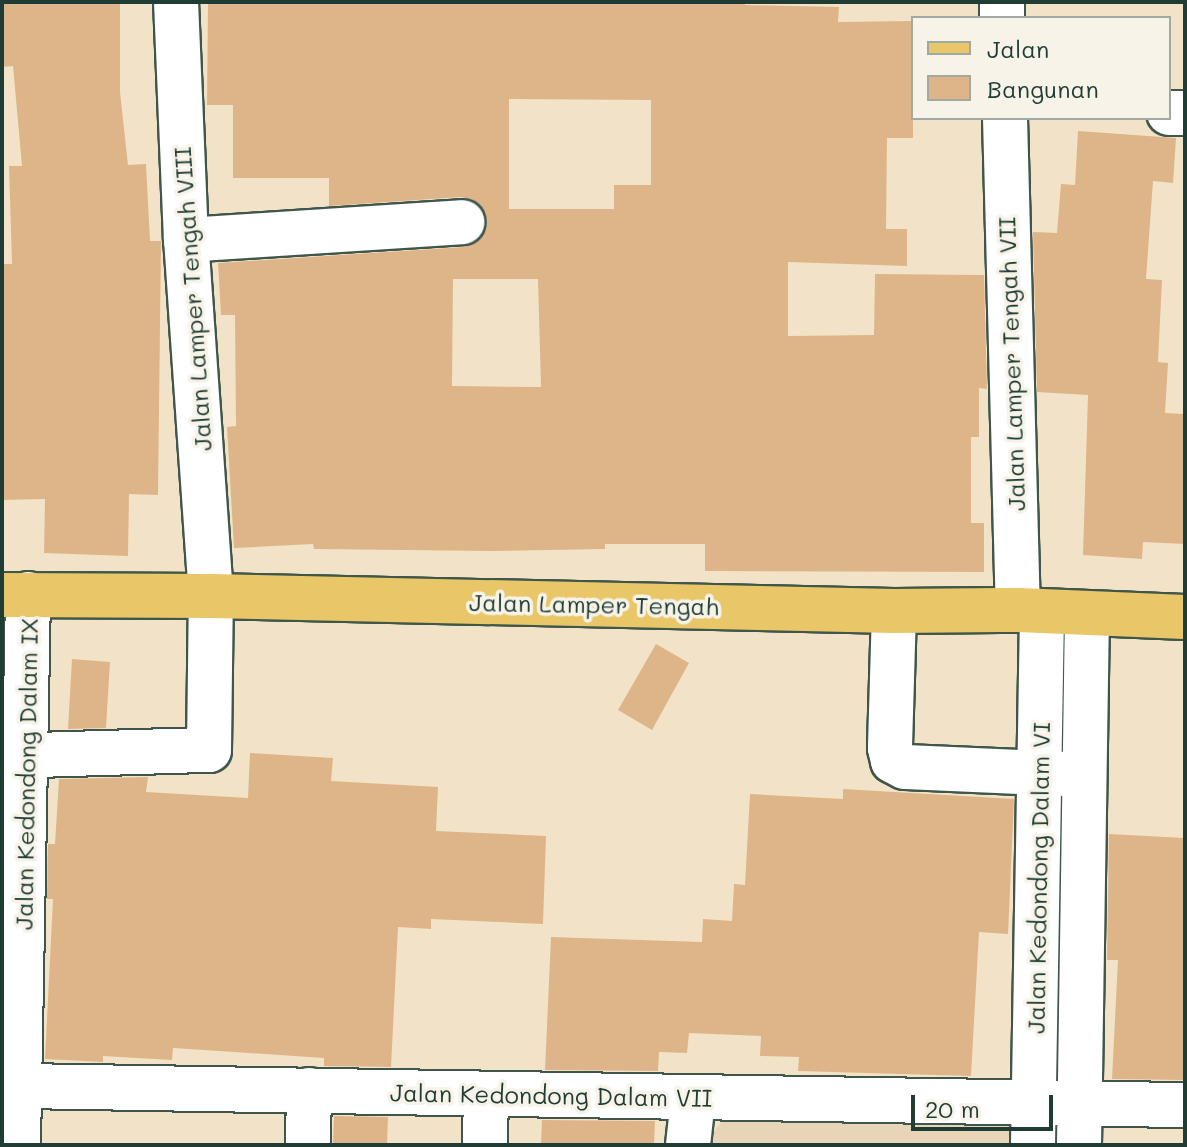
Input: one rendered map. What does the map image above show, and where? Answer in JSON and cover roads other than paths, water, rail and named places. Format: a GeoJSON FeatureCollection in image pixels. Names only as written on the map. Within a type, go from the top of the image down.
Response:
{"type":"FeatureCollection","features":[{"type":"Feature","properties":{"kind":"main road","name":"Jalan Lamper Tengah"},"geometry":{"type":"LineString","coordinates":[[15,594],[1030,611],[1185,617]]}},
{"type":"Feature","properties":{"kind":"street","name":"Jalan Lamper Tengah VIII"},"geometry":{"type":"LineString","coordinates":[[13,757],[209,750],[211,596],[186,240],[176,2]]}},
{"type":"Feature","properties":{"kind":"street","name":"Jalan Lamper Tengah VII"},"geometry":{"type":"LineString","coordinates":[[1005,120],[1030,611]]}},
{"type":"Feature","properties":{"kind":"street"},"geometry":{"type":"LineString","coordinates":[[186,240],[462,222]]}},
{"type":"Feature","properties":{"kind":"street","name":"Jalan Kedondong Dalam IX"},"geometry":{"type":"LineString","coordinates":[[15,594],[13,757],[21,1086],[18,1145]]}},
{"type":"Feature","properties":{"kind":"street"},"geometry":{"type":"LineString","coordinates":[[894,611],[890,748],[893,761],[905,767],[1084,774]]}},
{"type":"Feature","properties":{"kind":"street","name":"Jalan Kedondong Dalam VI"},"geometry":{"type":"LineString","coordinates":[[1030,611],[1039,773],[1033,1145]]}},
{"type":"Feature","properties":{"kind":"street","name":"Jalan Kedondong Dalam VI"},"geometry":{"type":"LineString","coordinates":[[1080,1124],[1087,615]]}},
{"type":"Feature","properties":{"kind":"street","name":"Jalan Kedondong Dalam VII"},"geometry":{"type":"LineString","coordinates":[[21,1086],[693,1099],[1036,1102],[1080,1124],[1185,1105]]}},
{"type":"Feature","properties":{"kind":"street"},"geometry":{"type":"LineString","coordinates":[[308,1145],[309,1090]]}},
{"type":"Feature","properties":{"kind":"street"},"geometry":{"type":"LineString","coordinates":[[485,1145],[486,1094]]}},
{"type":"Feature","properties":{"kind":"street"},"geometry":{"type":"LineString","coordinates":[[688,1145],[693,1099]]}}]}
